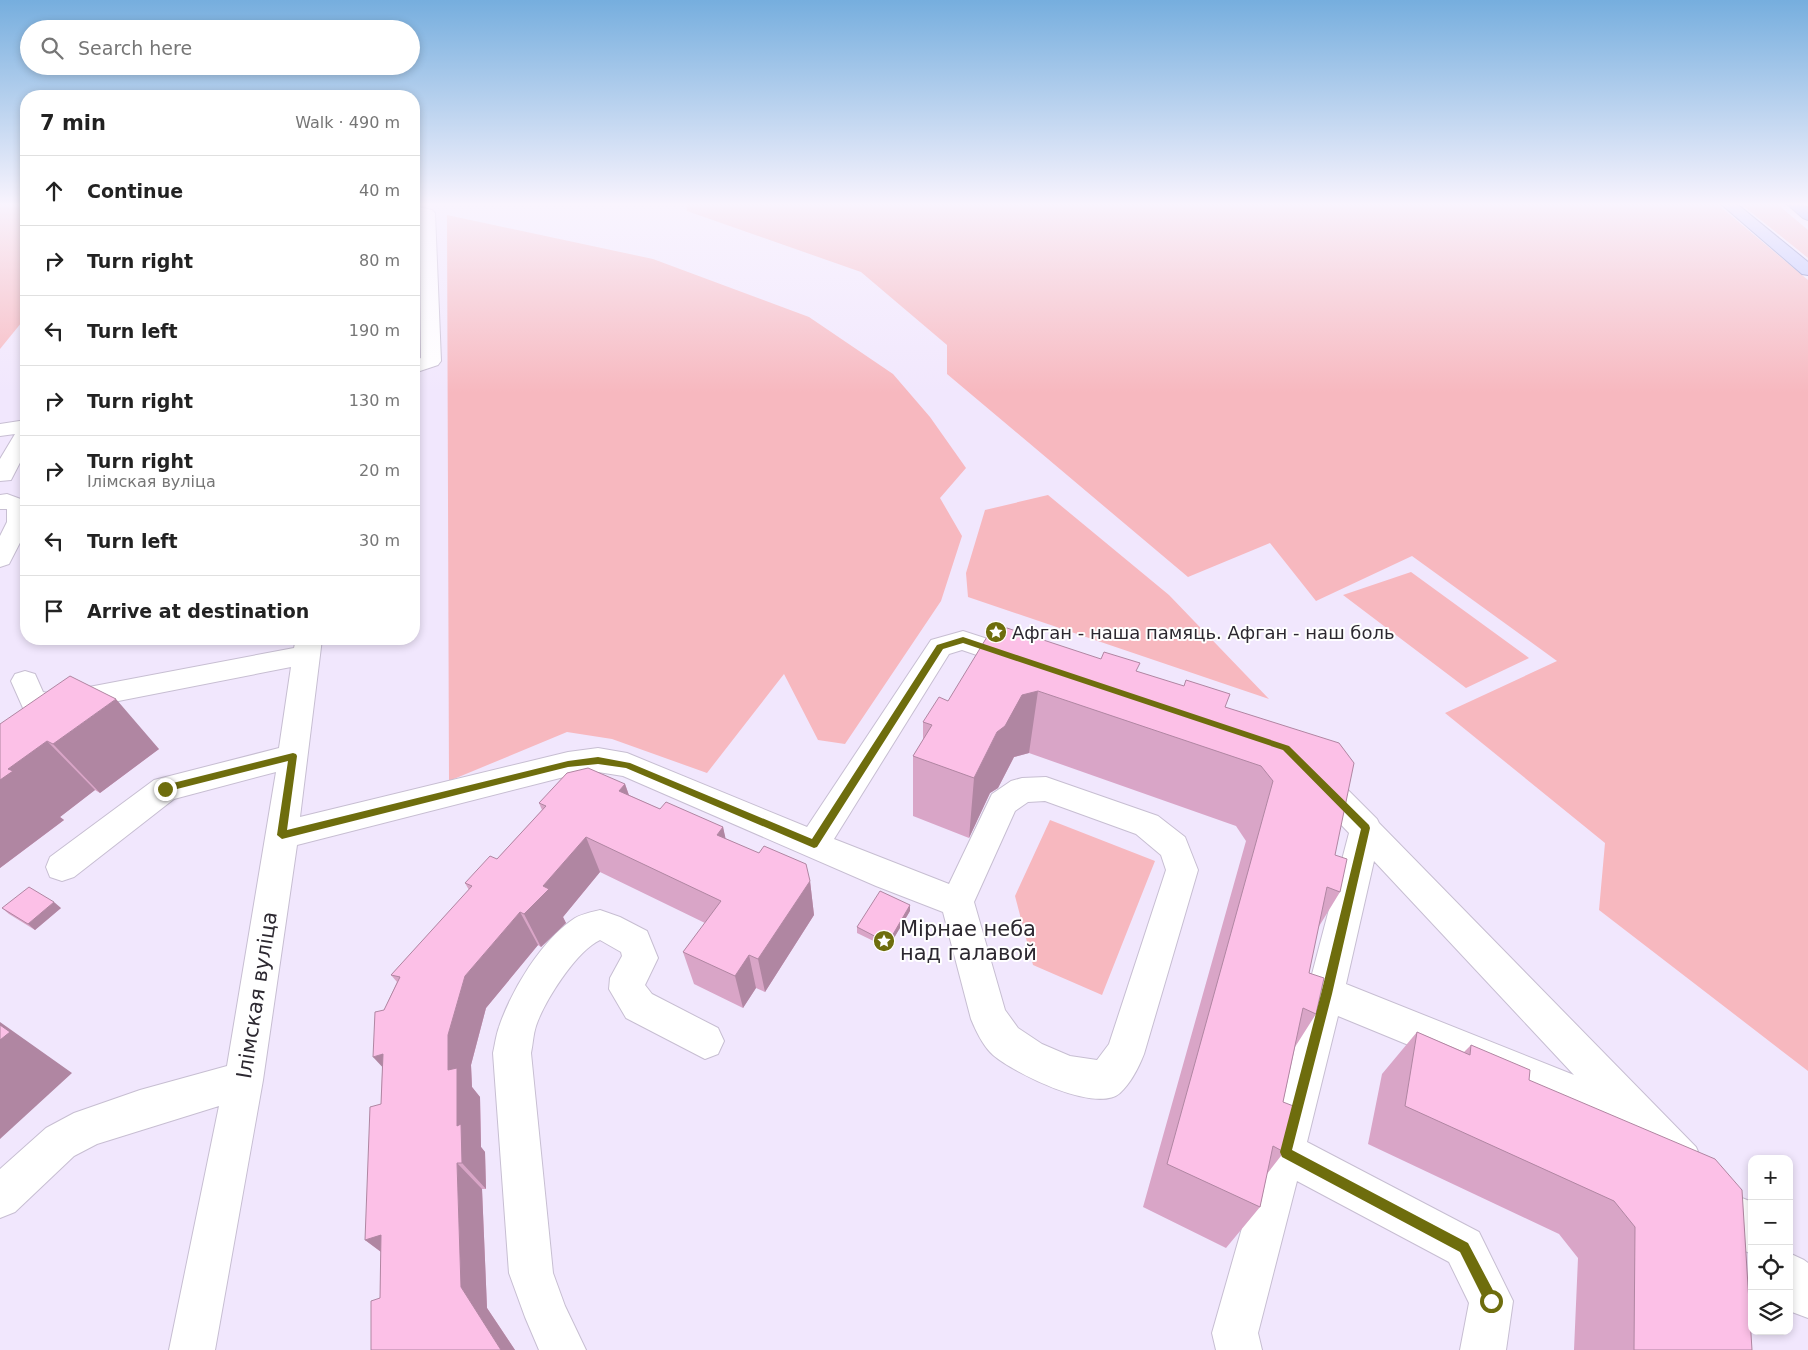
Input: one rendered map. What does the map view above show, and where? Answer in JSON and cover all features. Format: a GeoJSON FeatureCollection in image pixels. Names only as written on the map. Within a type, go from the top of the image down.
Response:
{"type":"FeatureCollection","features":[{"type":"Feature","properties":{"kind":"street"},"geometry":{"type":"LineString","coordinates":[[420,365],[431,361],[428,267]]}},
{"type":"Feature","properties":{"kind":"street"},"geometry":{"type":"LineString","coordinates":[[0,430],[20,427]]}},
{"type":"Feature","properties":{"kind":"street"},"geometry":{"type":"LineString","coordinates":[[3,475],[20,443]]}},
{"type":"Feature","properties":{"kind":"street"},"geometry":{"type":"LineString","coordinates":[[0,502],[7,501],[19,506],[19,522],[0,560]]}},
{"type":"Feature","properties":{"kind":"street"},"geometry":{"type":"LineString","coordinates":[[814,844],[940,647],[963,640],[1037,665]]}},
{"type":"Feature","properties":{"kind":"street"},"geometry":{"type":"LineString","coordinates":[[25,681],[33,701],[52,704],[307,647]]}},
{"type":"Feature","properties":{"kind":"street","name":"Ілімская вуліца"},"geometry":{"type":"LineString","coordinates":[[192,1350],[244,1080],[282,835],[307,647]]}},
{"type":"Feature","properties":{"kind":"street"},"geometry":{"type":"LineString","coordinates":[[62,867],[165,789],[293,756]]}},
{"type":"Feature","properties":{"kind":"street"},"geometry":{"type":"LineString","coordinates":[[282,835],[568,764],[598,760],[627,765],[888,876],[957,902]]}},
{"type":"Feature","properties":{"kind":"street"},"geometry":{"type":"LineString","coordinates":[[1300,761],[1366,828],[1645,1123],[1728,1218]]}},
{"type":"Feature","properties":{"kind":"street"},"geometry":{"type":"LineString","coordinates":[[1046,789],[1147,825],[1174,847],[1182,870],[1125,1054],[1106,1080],[1068,1075],[1029,1056],[1005,1041],[989,1018],[957,902],[1004,803],[1022,790],[1046,789]]}},
{"type":"Feature","properties":{"kind":"street"},"geometry":{"type":"LineString","coordinates":[[1239,1350],[1235,1333],[1286,1152],[1327,994],[1366,828]]}},
{"type":"Feature","properties":{"kind":"street"},"geometry":{"type":"LineString","coordinates":[[563,1350],[547,1317],[531,1273],[512,1053],[518,1026],[531,997],[561,953],[588,927],[601,925],[635,942],[640,958],[628,978],[627,989],[639,1006],[705,1041]]}},
{"type":"Feature","properties":{"kind":"street"},"geometry":{"type":"LineString","coordinates":[[1327,994],[1645,1123]]}},
{"type":"Feature","properties":{"kind":"street"},"geometry":{"type":"LineString","coordinates":[[0,1197],[60,1142],[88,1127],[244,1080]]}},
{"type":"Feature","properties":{"kind":"street"},"geometry":{"type":"LineString","coordinates":[[1286,1152],[1464,1247],[1491,1301],[1483,1350]]}},
{"type":"Feature","properties":{"kind":"street"},"geometry":{"type":"LineString","coordinates":[[1793,1279],[1808,1296]]}},
{"type":"Feature","properties":{"kind":"shaded area"},"geometry":{"type":"Polygon","coordinates":[[[0,267],[20,267],[20,324],[0,349],[0,267]]]}},
{"type":"Feature","properties":{"kind":"shaded area"},"geometry":{"type":"Polygon","coordinates":[[[447,267],[675,267],[809,317],[893,374],[930,417],[966,468],[940,498],[962,536],[941,601],[845,744],[818,740],[784,674],[707,773],[612,739],[567,732],[449,781],[447,267]]]}},
{"type":"Feature","properties":{"kind":"shaded area"},"geometry":{"type":"Polygon","coordinates":[[[847,267],[1792,267],[1808,280],[1808,1071],[1599,910],[1605,843],[1445,713],[1557,661],[1412,556],[1316,601],[1270,543],[1188,577],[947,374],[947,345],[861,272],[847,267]]]}},
{"type":"Feature","properties":{"kind":"shaded area"},"geometry":{"type":"Polygon","coordinates":[[[1048,495],[1169,595],[1269,699],[968,597],[966,573],[985,510],[1048,495]]]}},
{"type":"Feature","properties":{"kind":"shaded area"},"geometry":{"type":"Polygon","coordinates":[[[1411,572],[1529,658],[1466,688],[1343,595],[1411,572]]]}},
{"type":"Feature","properties":{"kind":"shaded area"},"geometry":{"type":"Polygon","coordinates":[[[1050,820],[1155,861],[1102,995],[1033,965],[1015,896],[1050,820]]]}},
{"type":"Feature","properties":{"kind":"building"},"geometry":{"type":"Polygon","coordinates":[[[1007,628],[1101,659],[1104,652],[1140,663],[1136,671],[1184,686],[1186,680],[1230,694],[1225,707],[1339,743],[1354,763],[1335,855],[1347,859],[1340,892],[1327,887],[1309,973],[1324,978],[1316,1014],[1303,1008],[1283,1102],[1296,1107],[1284,1152],[1273,1146],[1260,1207],[1167,1164],[1273,781],[1261,766],[1038,691],[1022,695],[1005,726],[997,732],[974,778],[913,756],[932,725],[923,722],[939,697],[948,701],[990,632],[1007,628]]]}},
{"type":"Feature","properties":{"kind":"building"},"geometry":{"type":"Polygon","coordinates":[[[70,676],[116,699],[53,744],[47,741],[8,769],[13,771],[0,780],[0,724],[70,676]]]}},
{"type":"Feature","properties":{"kind":"building"},"geometry":{"type":"Polygon","coordinates":[[[588,768],[625,784],[619,791],[660,809],[666,802],[723,827],[717,835],[759,853],[764,846],[806,864],[810,881],[758,959],[749,955],[735,976],[683,952],[721,901],[586,837],[543,886],[549,889],[524,914],[520,912],[465,976],[448,1035],[448,1070],[457,1068],[457,1126],[461,1124],[462,1163],[457,1163],[461,1287],[501,1350],[371,1350],[371,1301],[380,1298],[381,1235],[365,1240],[370,1107],[381,1104],[383,1054],[373,1057],[375,1012],[384,1010],[400,977],[391,975],[472,886],[465,883],[490,856],[497,859],[546,806],[539,803],[567,773],[588,768]]]}},
{"type":"Feature","properties":{"kind":"building"},"geometry":{"type":"Polygon","coordinates":[[[29,887],[54,902],[28,924],[2,908],[29,887]]]}},
{"type":"Feature","properties":{"kind":"building"},"geometry":{"type":"Polygon","coordinates":[[[880,891],[910,905],[888,943],[857,927],[880,891]]]}},
{"type":"Feature","properties":{"kind":"building"},"geometry":{"type":"Polygon","coordinates":[[[0,1025],[10,1032],[0,1040],[0,1025]]]}},
{"type":"Feature","properties":{"kind":"building"},"geometry":{"type":"Polygon","coordinates":[[[1417,1032],[1470,1055],[1471,1045],[1530,1070],[1529,1080],[1715,1159],[1742,1190],[1748,1286],[1748,1335],[1751,1335],[1752,1350],[1634,1350],[1635,1227],[1614,1201],[1405,1106],[1417,1032]]]}},
{"type":"Feature","properties":{"kind":"place","name":"Афган - наша памяць. Афган - наш боль"},"geometry":{"type":"Point","coordinates":[996,632]}},
{"type":"Feature","properties":{"kind":"place","name":"Мірнае неба над галавой"},"geometry":{"type":"Point","coordinates":[884,941]}},
{"type":"Feature","properties":{"kind":"route"},"geometry":{"type":"LineString","coordinates":[[165,789],[293,756],[282,835],[568,764],[598,760],[627,765],[814,844],[940,647],[963,640],[1286,748],[1366,828],[1327,994],[1286,1152],[1464,1247],[1491,1301]]}}]}
